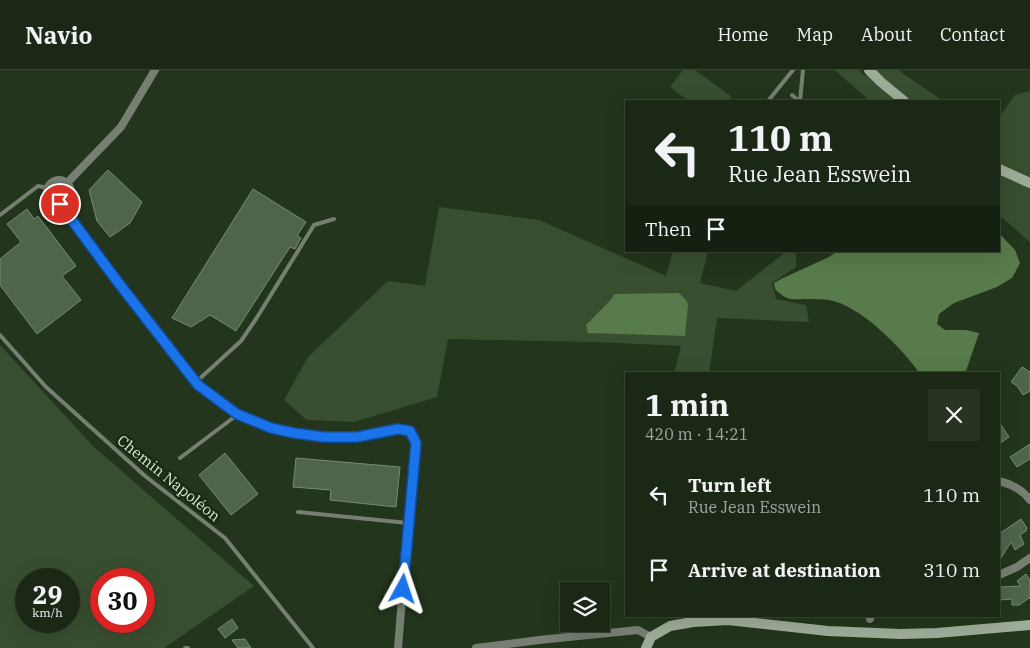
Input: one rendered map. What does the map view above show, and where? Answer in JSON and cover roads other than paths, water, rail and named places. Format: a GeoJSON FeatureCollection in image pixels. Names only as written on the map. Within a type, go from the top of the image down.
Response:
{"type":"FeatureCollection","features":[{"type":"Feature","properties":{"kind":"street"},"geometry":{"type":"LineString","coordinates":[[67,183],[121,128],[155,70]]}},
{"type":"Feature","properties":{"kind":"street"},"geometry":{"type":"LineString","coordinates":[[869,70],[903,100]]}},
{"type":"Feature","properties":{"kind":"street"},"geometry":{"type":"LineString","coordinates":[[1000,169],[1030,184]]}},
{"type":"Feature","properties":{"kind":"street"},"geometry":{"type":"LineString","coordinates":[[60,204],[68,200],[71,189],[67,183],[60,180],[53,182],[48,188],[50,199],[60,204],[196,382],[237,414],[279,430],[324,437],[357,437],[398,429],[410,431],[416,443],[398,648]]}},
{"type":"Feature","properties":{"kind":"street"},"geometry":{"type":"LineString","coordinates":[[1000,481],[1024,492],[1030,500]]}},
{"type":"Feature","properties":{"kind":"street"},"geometry":{"type":"LineString","coordinates":[[1024,492],[1030,485]]}},
{"type":"Feature","properties":{"kind":"street"},"geometry":{"type":"LineString","coordinates":[[1000,575],[1017,567],[1030,558]]}},
{"type":"Feature","properties":{"kind":"street"},"geometry":{"type":"LineString","coordinates":[[646,648],[652,637],[670,626],[693,622],[728,620],[828,631],[901,634],[937,633],[1030,625]]}},
{"type":"Feature","properties":{"kind":"street"},"geometry":{"type":"LineString","coordinates":[[476,648],[638,630],[652,637]]}},
{"type":"Feature","properties":{"kind":"lane"},"geometry":{"type":"LineString","coordinates":[[769,100],[793,70]]}},
{"type":"Feature","properties":{"kind":"lane"},"geometry":{"type":"LineString","coordinates":[[800,100],[803,70]]}},
{"type":"Feature","properties":{"kind":"lane"},"geometry":{"type":"LineString","coordinates":[[792,95],[799,100]]}},
{"type":"Feature","properties":{"kind":"lane"},"geometry":{"type":"LineString","coordinates":[[0,215],[38,186],[48,188]]}},
{"type":"Feature","properties":{"kind":"lane"},"geometry":{"type":"LineString","coordinates":[[196,382],[241,341],[314,224],[334,219]]}},
{"type":"Feature","properties":{"kind":"lane","name":"Chemin Napoléon"},"geometry":{"type":"LineString","coordinates":[[0,335],[46,387],[74,413],[145,476],[225,538],[313,648]]}},
{"type":"Feature","properties":{"kind":"lane"},"geometry":{"type":"LineString","coordinates":[[180,458],[237,414]]}},
{"type":"Feature","properties":{"kind":"lane"},"geometry":{"type":"LineString","coordinates":[[298,512],[408,523]]}}]}
